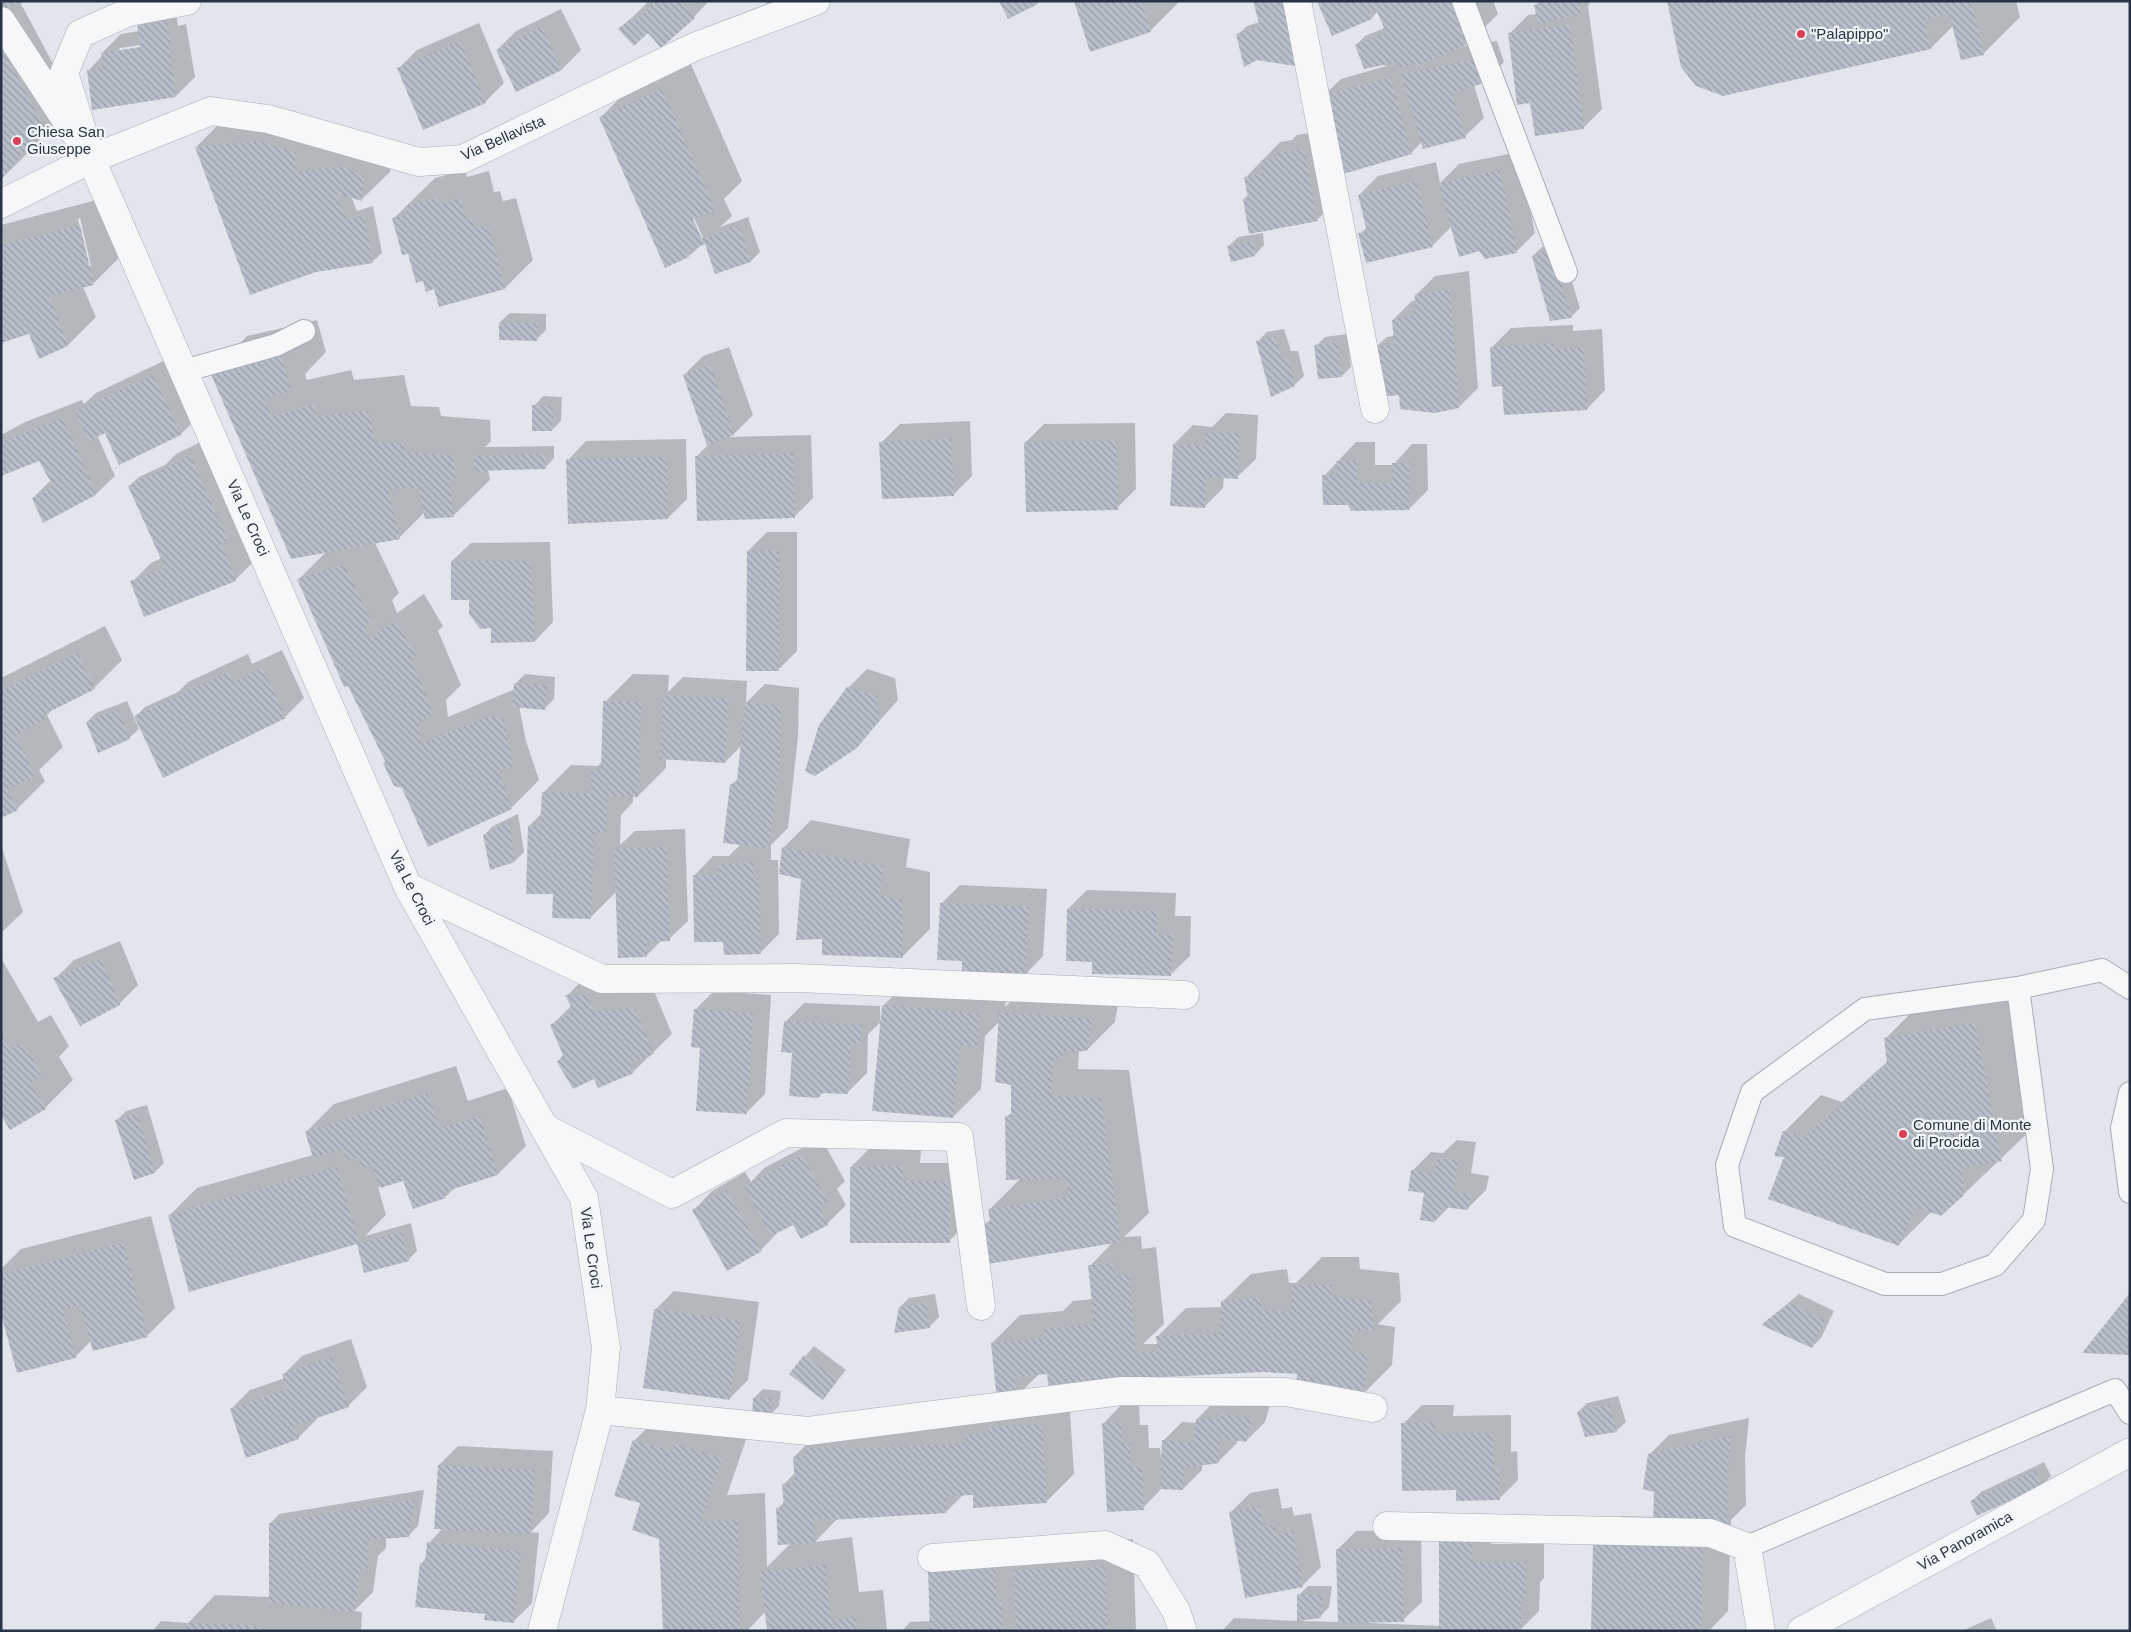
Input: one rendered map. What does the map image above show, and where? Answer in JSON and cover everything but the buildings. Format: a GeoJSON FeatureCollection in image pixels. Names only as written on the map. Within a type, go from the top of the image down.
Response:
{"type":"FeatureCollection","features":[{"type":"Feature","properties":{"kind":"street"},"geometry":{"type":"LineString","coordinates":[[91,159],[64,73],[80,34],[129,12],[187,1]]}},
{"type":"Feature","properties":{"kind":"street","name":"Via Bellavista"},"geometry":{"type":"LineString","coordinates":[[1,204],[91,159],[211,111],[268,119],[419,162],[463,159],[694,47],[816,1]]}},
{"type":"Feature","properties":{"kind":"street"},"geometry":{"type":"LineString","coordinates":[[1297,1],[1375,408]]}},
{"type":"Feature","properties":{"kind":"street"},"geometry":{"type":"LineString","coordinates":[[1,21],[91,159]]}},
{"type":"Feature","properties":{"kind":"street","name":"Via Le Croci"},"geometry":{"type":"LineString","coordinates":[[91,159],[408,886],[584,1198],[606,1348],[600,1410],[542,1631]]}},
{"type":"Feature","properties":{"kind":"street"},"geometry":{"type":"LineString","coordinates":[[408,886],[602,979],[798,978],[1185,995]]}},
{"type":"Feature","properties":{"kind":"street"},"geometry":{"type":"LineString","coordinates":[[545,1128],[672,1194],[786,1133],[959,1137],[981,1306]]}},
{"type":"Feature","properties":{"kind":"street"},"geometry":{"type":"LineString","coordinates":[[600,1410],[808,1432],[1122,1391],[1286,1392],[1372,1408]]}},
{"type":"Feature","properties":{"kind":"street","name":"Via Panoramica"},"geometry":{"type":"LineString","coordinates":[[1801,1631],[2130,1452]]}},
{"type":"Feature","properties":{"kind":"street"},"geometry":{"type":"LineString","coordinates":[[1387,1526],[1710,1533],[1747,1547],[1761,1631]]}},
{"type":"Feature","properties":{"kind":"street"},"geometry":{"type":"LineString","coordinates":[[932,1558],[1105,1545],[1147,1564],[1176,1611],[1183,1631]]}},
{"type":"Feature","properties":{"kind":"lane"},"geometry":{"type":"LineString","coordinates":[[1463,1],[1566,272]]}},
{"type":"Feature","properties":{"kind":"lane"},"geometry":{"type":"LineString","coordinates":[[184,371],[276,345],[304,331]]}},
{"type":"Feature","properties":{"kind":"lane"},"geometry":{"type":"LineString","coordinates":[[2018,988],[2042,1170],[2034,1220],[1995,1265],[1942,1284],[1885,1284],[1735,1226],[1727,1165],[1752,1092],[1865,1009],[2018,988],[2102,970],[2130,988]]}},
{"type":"Feature","properties":{"kind":"lane"},"geometry":{"type":"LineString","coordinates":[[2130,1093],[2122,1128],[2130,1192]]}},
{"type":"Feature","properties":{"kind":"lane"},"geometry":{"type":"LineString","coordinates":[[1747,1547],[2115,1390],[2130,1414]]}},
{"type":"Feature","properties":{"kind":"place","name":"\"Palapippo\""},"geometry":{"type":"Point","coordinates":[1801,34]}},
{"type":"Feature","properties":{"kind":"place","name":"Chiesa San Giuseppe"},"geometry":{"type":"Point","coordinates":[17,141]}},
{"type":"Feature","properties":{"kind":"place","name":"Comune di Monte di Procida"},"geometry":{"type":"Point","coordinates":[1903,1134]}}]}
